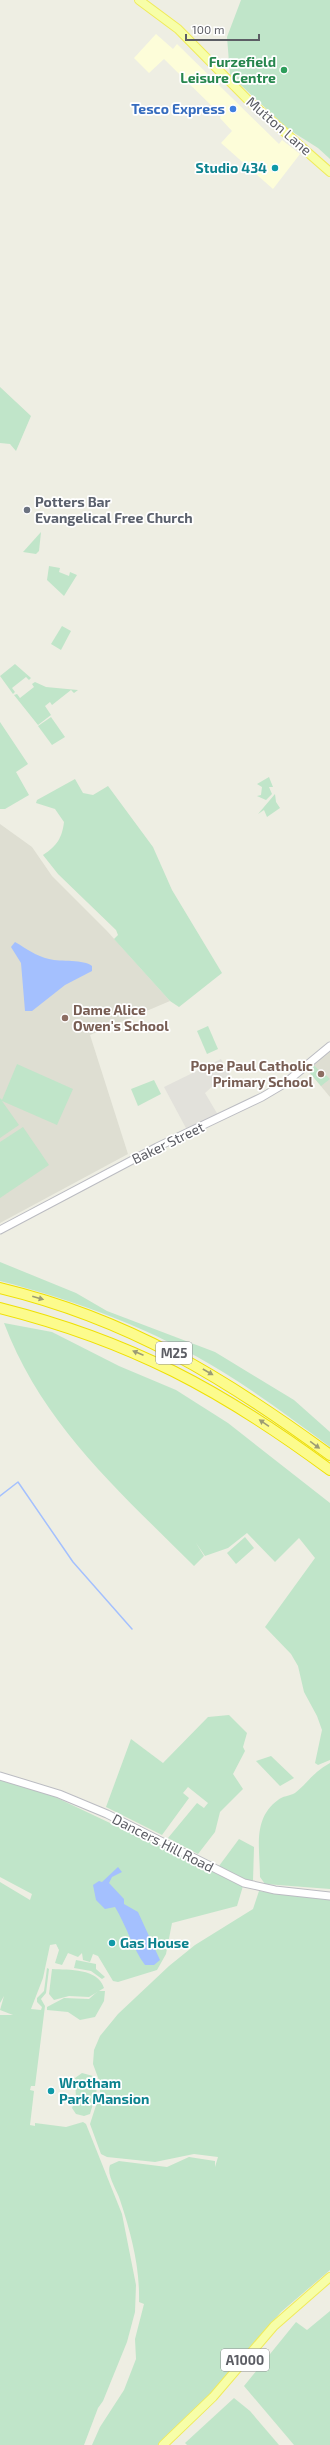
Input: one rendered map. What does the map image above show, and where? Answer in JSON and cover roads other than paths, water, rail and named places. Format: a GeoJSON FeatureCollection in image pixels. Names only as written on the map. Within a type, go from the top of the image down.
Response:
{"type":"FeatureCollection","features":[{"type":"Feature","properties":{"kind":"highway","name":"M25"},"geometry":{"type":"LineString","coordinates":[[0,1288],[68,1308],[165,1348],[249,1397],[330,1456]]}},
{"type":"Feature","properties":{"kind":"highway","name":"M25"},"geometry":{"type":"LineString","coordinates":[[0,1308],[91,1334],[169,1367],[237,1405],[330,1470]]}},
{"type":"Feature","properties":{"kind":"main road","name":"Mutton Lane"},"geometry":{"type":"LineString","coordinates":[[139,0],[178,29],[248,100],[330,172]]}},
{"type":"Feature","properties":{"kind":"main road","name":"A1000"},"geometry":{"type":"LineString","coordinates":[[163,2445],[213,2397],[274,2326],[330,2277]]}},
{"type":"Feature","properties":{"kind":"street","name":"Baker Street"},"geometry":{"type":"LineString","coordinates":[[0,1230],[144,1154],[268,1094],[284,1084],[330,1046]]}},
{"type":"Feature","properties":{"kind":"street","name":"Dancers Hill Road"},"geometry":{"type":"LineString","coordinates":[[0,1776],[59,1794],[102,1812],[244,1883],[275,1890],[330,1896]]}},
{"type":"Feature","properties":{"kind":"water"},"geometry":{"type":"Polygon","coordinates":[[[15,942],[44,958],[84,962],[92,966],[92,971],[65,985],[32,1011],[25,1011],[21,963],[11,947],[15,942]]]}},
{"type":"Feature","properties":{"kind":"water"},"geometry":{"type":"Polygon","coordinates":[[[118,1867],[122,1872],[112,1877],[109,1883],[124,1899],[124,1904],[138,1912],[160,1960],[154,1965],[145,1965],[115,1907],[105,1909],[96,1900],[93,1885],[99,1881],[102,1882],[118,1867]]]}},
{"type":"Feature","properties":{"kind":"waterway"},"geometry":{"type":"LineString","coordinates":[[0,1496],[18,1482],[73,1562],[132,1629]]}},
{"type":"Feature","properties":{"kind":"place","name":"Furzefield Leisure Centre"},"geometry":{"type":"Point","coordinates":[284,70]}},
{"type":"Feature","properties":{"kind":"place","name":"Tesco Express"},"geometry":{"type":"Point","coordinates":[233,109]}},
{"type":"Feature","properties":{"kind":"place","name":"Studio 434"},"geometry":{"type":"Point","coordinates":[275,168]}},
{"type":"Feature","properties":{"kind":"place","name":"Potters Bar Evangelical Free Church"},"geometry":{"type":"Point","coordinates":[27,510]}},
{"type":"Feature","properties":{"kind":"place","name":"Dame Alice Owen's School"},"geometry":{"type":"Point","coordinates":[65,1018]}},
{"type":"Feature","properties":{"kind":"place","name":"Pope Paul Catholic Primary School"},"geometry":{"type":"Point","coordinates":[321,1074]}},
{"type":"Feature","properties":{"kind":"place","name":"Gas House"},"geometry":{"type":"Point","coordinates":[112,1943]}},
{"type":"Feature","properties":{"kind":"place","name":"Wrotham Park Mansion"},"geometry":{"type":"Point","coordinates":[51,2091]}}]}
